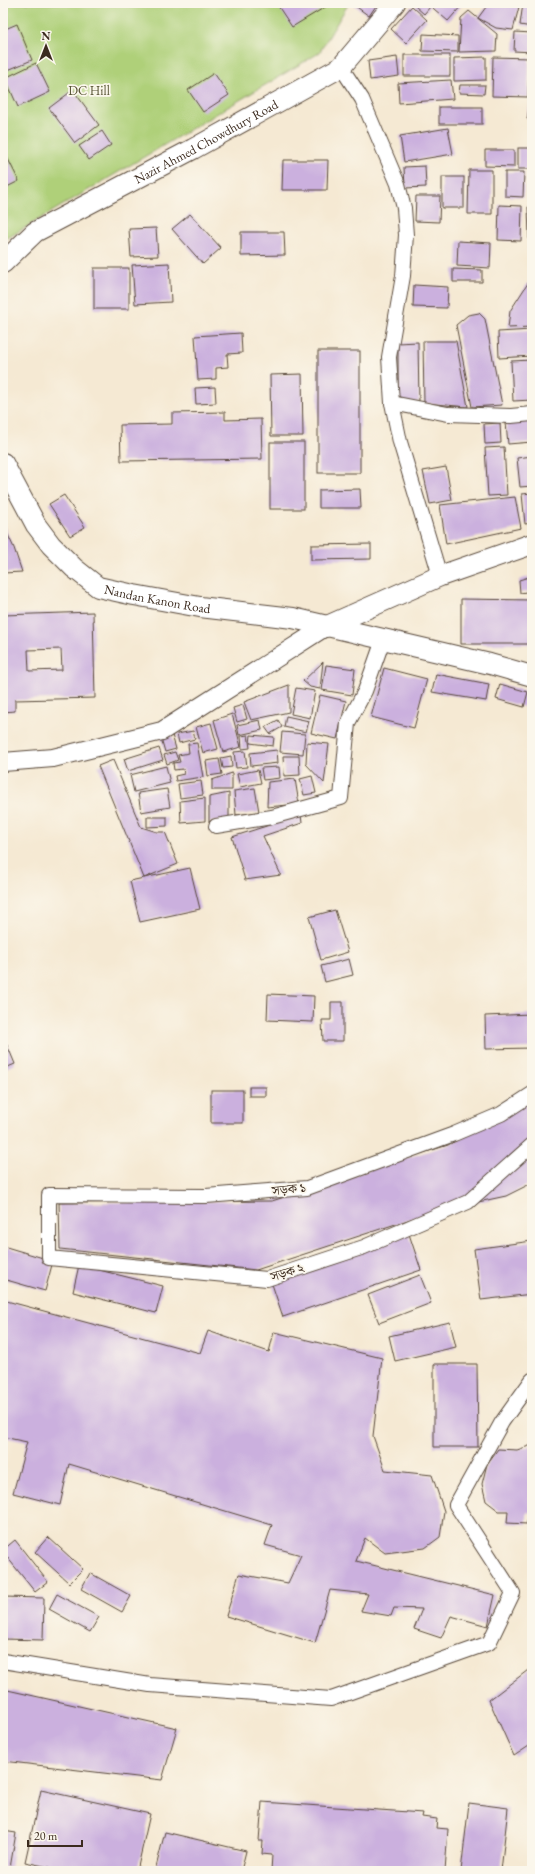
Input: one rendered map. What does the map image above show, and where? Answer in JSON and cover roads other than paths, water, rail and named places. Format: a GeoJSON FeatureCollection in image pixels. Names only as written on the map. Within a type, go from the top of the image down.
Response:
{"type":"FeatureCollection","features":[{"type":"Feature","properties":{"kind":"main road","name":"Nazir Ahmed Chowdhury Road"},"geometry":{"type":"LineString","coordinates":[[3,263],[34,232],[193,149],[341,67],[396,3]]}},
{"type":"Feature","properties":{"kind":"main road","name":"Nandan Kanon Road"},"geometry":{"type":"LineString","coordinates":[[3,463],[36,525],[51,546],[74,568],[98,587],[134,596],[200,607],[293,618],[325,627],[490,664],[532,676]]}},
{"type":"Feature","properties":{"kind":"main road"},"geometry":{"type":"LineString","coordinates":[[325,627],[440,576],[532,544]]}},
{"type":"Feature","properties":{"kind":"street"},"geometry":{"type":"LineString","coordinates":[[341,67],[362,98],[398,184],[404,208],[406,235],[403,276],[389,357],[392,403],[400,442],[440,576]]}},
{"type":"Feature","properties":{"kind":"street"},"geometry":{"type":"LineString","coordinates":[[392,403],[448,414],[511,416],[532,414]]}},
{"type":"Feature","properties":{"kind":"street"},"geometry":{"type":"LineString","coordinates":[[3,762],[53,758],[162,731],[325,627]]}},
{"type":"Feature","properties":{"kind":"street"},"geometry":{"type":"LineString","coordinates":[[216,826],[272,817],[341,798],[348,723],[364,691],[383,640]]}},
{"type":"Feature","properties":{"kind":"street","name":"সড়ক ১"},"geometry":{"type":"LineString","coordinates":[[50,1219],[50,1195],[206,1196],[307,1188],[447,1137],[501,1114],[532,1094]]}},
{"type":"Feature","properties":{"kind":"street","name":"সড়ক ২"},"geometry":{"type":"LineString","coordinates":[[50,1219],[49,1258],[267,1279],[364,1247],[468,1202],[532,1145]]}},
{"type":"Feature","properties":{"kind":"street"},"geometry":{"type":"LineString","coordinates":[[3,1661],[150,1685],[331,1699],[489,1643],[513,1593],[456,1505],[502,1422],[532,1380]]}},
{"type":"Feature","properties":{"kind":"park label","name":"DC Hill"},"geometry":{"type":"Point","coordinates":[89,90]}}]}
